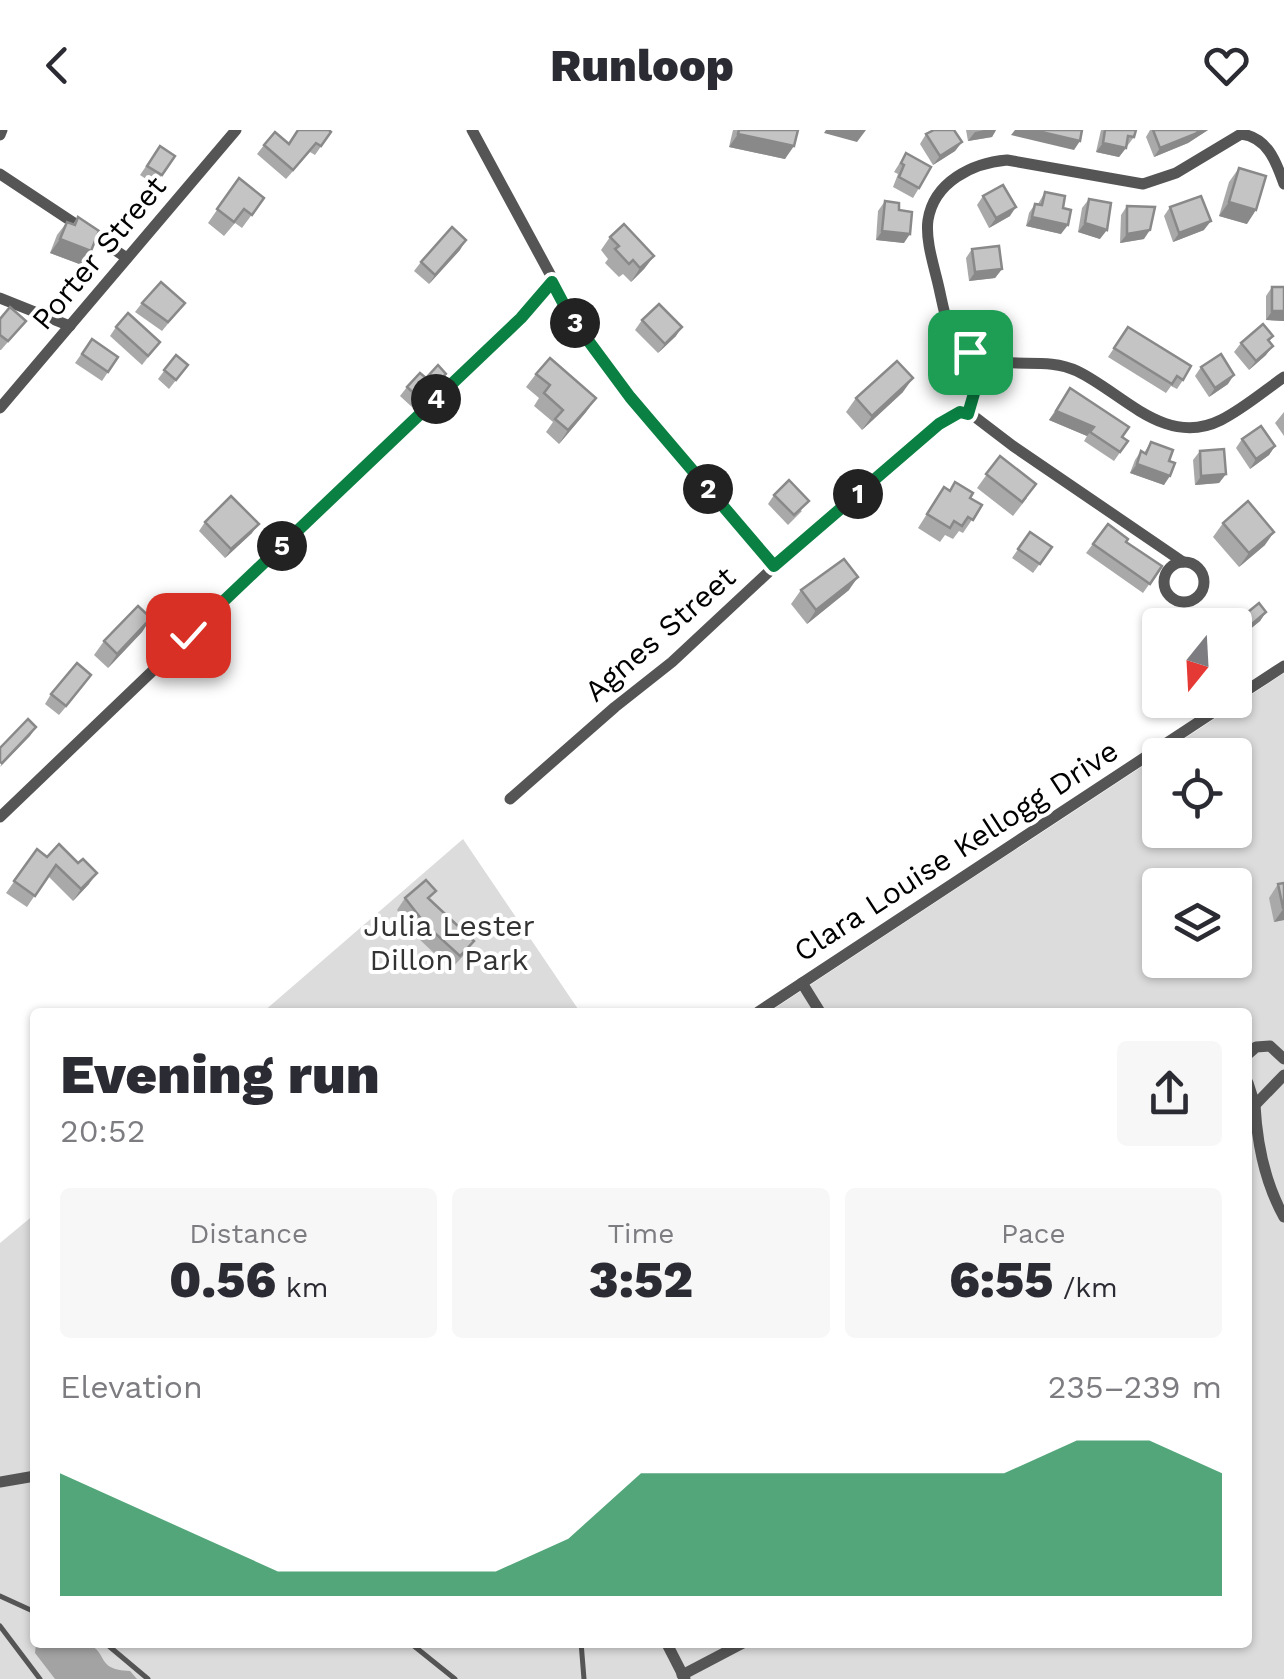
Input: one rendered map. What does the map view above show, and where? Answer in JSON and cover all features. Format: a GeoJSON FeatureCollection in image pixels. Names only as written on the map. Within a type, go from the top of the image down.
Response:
{"type":"FeatureCollection","features":[{"type":"Feature","properties":{"kind":"street","name":"Porter Street"},"geometry":{"type":"LineString","coordinates":[[0,408],[236,130]]}},
{"type":"Feature","properties":{"kind":"street"},"geometry":{"type":"LineString","coordinates":[[472,130],[570,316],[630,397],[774,566]]}},
{"type":"Feature","properties":{"kind":"street"},"geometry":{"type":"LineString","coordinates":[[1284,184],[1260,134],[1241,132],[1176,173],[1142,184],[1007,160],[968,169],[939,194],[928,222],[936,273],[953,336],[984,359],[1008,364],[1050,363],[1074,370],[1158,423],[1175,429],[1196,428],[1221,420],[1284,377]]}},
{"type":"Feature","properties":{"kind":"street"},"geometry":{"type":"LineString","coordinates":[[0,174],[127,258]]}},
{"type":"Feature","properties":{"kind":"street"},"geometry":{"type":"LineString","coordinates":[[0,817],[521,318],[552,282]]}},
{"type":"Feature","properties":{"kind":"street"},"geometry":{"type":"LineString","coordinates":[[0,298],[70,326]]}},
{"type":"Feature","properties":{"kind":"street"},"geometry":{"type":"LineString","coordinates":[[984,359],[968,414],[1183,562]]}},
{"type":"Feature","properties":{"kind":"street","name":"Agnes Street"},"geometry":{"type":"LineString","coordinates":[[510,800],[939,424],[960,412],[968,414]]}},
{"type":"Feature","properties":{"kind":"street","name":"Clara Louise Kellogg Drive"},"geometry":{"type":"LineString","coordinates":[[1252,687],[1284,666]]}},
{"type":"Feature","properties":{"kind":"street","name":"Clara Louise Kellogg Drive"},"geometry":{"type":"LineString","coordinates":[[764,1008],[1204,718]]}},
{"type":"Feature","properties":{"kind":"street"},"geometry":{"type":"LineString","coordinates":[[802,983],[818,1008]]}},
{"type":"Feature","properties":{"kind":"street"},"geometry":{"type":"LineString","coordinates":[[1252,1050],[1270,1046],[1284,1059]]}},
{"type":"Feature","properties":{"kind":"street"},"geometry":{"type":"LineString","coordinates":[[1255,1105],[1284,1076]]}},
{"type":"Feature","properties":{"kind":"street"},"geometry":{"type":"LineString","coordinates":[[1252,1096],[1252,1125],[1284,1217]]}},
{"type":"Feature","properties":{"kind":"street"},"geometry":{"type":"LineString","coordinates":[[0,1482],[30,1477]]}},
{"type":"Feature","properties":{"kind":"street"},"geometry":{"type":"LineString","coordinates":[[669,1648],[683,1677],[734,1648]]}},
{"type":"Feature","properties":{"kind":"lane"},"geometry":{"type":"LineString","coordinates":[[0,1596],[30,1610]]}},
{"type":"Feature","properties":{"kind":"lane"},"geometry":{"type":"LineString","coordinates":[[0,1626],[40,1679]]}},
{"type":"Feature","properties":{"kind":"lane"},"geometry":{"type":"LineString","coordinates":[[111,1648],[148,1679]]}},
{"type":"Feature","properties":{"kind":"lane"},"geometry":{"type":"LineString","coordinates":[[416,1648],[455,1679]]}},
{"type":"Feature","properties":{"kind":"lane"},"geometry":{"type":"LineString","coordinates":[[582,1648],[584,1679]]}},
{"type":"Feature","properties":{"kind":"green space"},"geometry":{"type":"Polygon","coordinates":[[[1284,673],[1284,1679],[0,1679],[0,1243],[30,1218],[30,1648],[1252,1648],[1252,1008],[775,1008],[1142,766],[1142,848],[1252,848],[1252,738],[1185,738],[1216,718],[1252,718],[1252,694],[1284,673]]]}},
{"type":"Feature","properties":{"kind":"green space","name":"Julia Lester Dillon Park"},"geometry":{"type":"Polygon","coordinates":[[[463,839],[577,1008],[268,1008],[463,839]]]}},
{"type":"Feature","properties":{"kind":"shaded area"},"geometry":{"type":"Polygon","coordinates":[[[36,1648],[95,1648],[111,1667],[130,1671],[137,1679],[55,1679],[35,1653],[36,1648]]]}},
{"type":"Feature","properties":{"kind":"building"},"geometry":{"type":"Polygon","coordinates":[[[298,130],[331,132],[293,170],[264,145],[275,132],[289,144],[298,130]]]}},
{"type":"Feature","properties":{"kind":"building"},"geometry":{"type":"Polygon","coordinates":[[[739,130],[798,130],[794,146],[738,134],[739,130]]]}},
{"type":"Feature","properties":{"kind":"building"},"geometry":{"type":"Polygon","coordinates":[[[954,130],[962,142],[940,156],[926,134],[954,130]]]}},
{"type":"Feature","properties":{"kind":"building"},"geometry":{"type":"Polygon","coordinates":[[[1033,130],[1082,130],[1080,141],[1033,130]]]}},
{"type":"Feature","properties":{"kind":"building"},"geometry":{"type":"Polygon","coordinates":[[[1105,130],[1136,130],[1134,137],[1128,136],[1126,148],[1103,143],[1105,130]]]}},
{"type":"Feature","properties":{"kind":"building"},"geometry":{"type":"Polygon","coordinates":[[[1153,130],[1201,130],[1160,148],[1153,130]]]}},
{"type":"Feature","properties":{"kind":"building"},"geometry":{"type":"Polygon","coordinates":[[[160,146],[175,156],[162,175],[147,166],[160,146]]]}},
{"type":"Feature","properties":{"kind":"building"},"geometry":{"type":"Polygon","coordinates":[[[906,153],[931,167],[919,188],[899,177],[906,153]]]}},
{"type":"Feature","properties":{"kind":"building"},"geometry":{"type":"Polygon","coordinates":[[[1239,168],[1266,176],[1256,210],[1229,202],[1239,168]]]}},
{"type":"Feature","properties":{"kind":"building"},"geometry":{"type":"Polygon","coordinates":[[[239,178],[264,198],[252,215],[244,209],[234,222],[217,209],[239,178]]]}},
{"type":"Feature","properties":{"kind":"building"},"geometry":{"type":"Polygon","coordinates":[[[1003,185],[1016,207],[996,218],[983,196],[1003,185]]]}},
{"type":"Feature","properties":{"kind":"building"},"geometry":{"type":"Polygon","coordinates":[[[1045,192],[1065,196],[1063,208],[1071,210],[1068,225],[1032,217],[1035,204],[1042,205],[1045,192]]]}},
{"type":"Feature","properties":{"kind":"building"},"geometry":{"type":"Polygon","coordinates":[[[1201,196],[1211,221],[1179,233],[1170,207],[1201,196]]]}},
{"type":"Feature","properties":{"kind":"building"},"geometry":{"type":"Polygon","coordinates":[[[1089,199],[1111,203],[1107,230],[1085,223],[1089,199]]]}},
{"type":"Feature","properties":{"kind":"building"},"geometry":{"type":"Polygon","coordinates":[[[885,201],[899,203],[899,210],[912,212],[910,234],[882,231],[885,201]]]}},
{"type":"Feature","properties":{"kind":"building"},"geometry":{"type":"Polygon","coordinates":[[[1127,206],[1155,207],[1150,230],[1127,234],[1127,206]]]}},
{"type":"Feature","properties":{"kind":"building"},"geometry":{"type":"Polygon","coordinates":[[[78,217],[99,231],[91,251],[60,239],[67,222],[75,225],[78,217]]]}},
{"type":"Feature","properties":{"kind":"building"},"geometry":{"type":"Polygon","coordinates":[[[624,224],[654,256],[640,268],[633,260],[629,264],[610,237],[624,224]]]}},
{"type":"Feature","properties":{"kind":"building"},"geometry":{"type":"Polygon","coordinates":[[[452,227],[466,240],[435,275],[421,262],[452,227]]]}},
{"type":"Feature","properties":{"kind":"building"},"geometry":{"type":"Polygon","coordinates":[[[999,246],[1002,269],[975,272],[972,249],[999,246]]]}},
{"type":"Feature","properties":{"kind":"building"},"geometry":{"type":"Polygon","coordinates":[[[161,282],[185,303],[168,322],[142,303],[161,282]]]}},
{"type":"Feature","properties":{"kind":"building"},"geometry":{"type":"Polygon","coordinates":[[[1272,287],[1284,287],[1284,311],[1272,311],[1272,287]]]}},
{"type":"Feature","properties":{"kind":"building"},"geometry":{"type":"Polygon","coordinates":[[[659,304],[682,327],[665,344],[642,320],[659,304]]]}},
{"type":"Feature","properties":{"kind":"building"},"geometry":{"type":"Polygon","coordinates":[[[10,307],[26,321],[8,341],[0,335],[0,319],[10,307]]]}},
{"type":"Feature","properties":{"kind":"building"},"geometry":{"type":"Polygon","coordinates":[[[128,313],[160,342],[148,356],[116,327],[128,313]]]}},
{"type":"Feature","properties":{"kind":"building"},"geometry":{"type":"Polygon","coordinates":[[[1263,324],[1273,336],[1268,340],[1273,346],[1256,361],[1241,343],[1263,324]]]}},
{"type":"Feature","properties":{"kind":"building"},"geometry":{"type":"Polygon","coordinates":[[[1128,327],[1191,366],[1183,380],[1177,376],[1172,384],[1114,348],[1128,327]]]}},
{"type":"Feature","properties":{"kind":"building"},"geometry":{"type":"Polygon","coordinates":[[[92,339],[118,357],[108,372],[82,354],[92,339]]]}},
{"type":"Feature","properties":{"kind":"building"},"geometry":{"type":"Polygon","coordinates":[[[1221,354],[1234,375],[1215,388],[1201,367],[1221,354]]]}},
{"type":"Feature","properties":{"kind":"building"},"geometry":{"type":"Polygon","coordinates":[[[176,355],[188,365],[176,380],[164,370],[176,355]]]}},
{"type":"Feature","properties":{"kind":"building"},"geometry":{"type":"Polygon","coordinates":[[[550,358],[596,398],[568,430],[555,419],[563,410],[544,393],[550,385],[536,374],[550,358]]]}},
{"type":"Feature","properties":{"kind":"building"},"geometry":{"type":"Polygon","coordinates":[[[897,361],[913,378],[872,416],[856,398],[897,361]]]}},
{"type":"Feature","properties":{"kind":"building"},"geometry":{"type":"Polygon","coordinates":[[[438,365],[446,374],[420,399],[407,387],[420,373],[426,378],[438,365]]]}},
{"type":"Feature","properties":{"kind":"building"},"geometry":{"type":"Polygon","coordinates":[[[1070,388],[1129,427],[1122,437],[1128,441],[1120,452],[1090,432],[1094,427],[1056,411],[1070,388]]]}},
{"type":"Feature","properties":{"kind":"building"},"geometry":{"type":"Polygon","coordinates":[[[1261,426],[1275,446],[1256,459],[1242,439],[1261,426]]]}},
{"type":"Feature","properties":{"kind":"building"},"geometry":{"type":"Polygon","coordinates":[[[1151,442],[1173,450],[1169,461],[1175,463],[1170,476],[1137,464],[1141,451],[1146,454],[1151,442]]]}},
{"type":"Feature","properties":{"kind":"building"},"geometry":{"type":"Polygon","coordinates":[[[1224,449],[1226,474],[1201,476],[1200,451],[1224,449]]]}},
{"type":"Feature","properties":{"kind":"building"},"geometry":{"type":"Polygon","coordinates":[[[1000,456],[1036,484],[1022,502],[986,474],[1000,456]]]}},
{"type":"Feature","properties":{"kind":"building"},"geometry":{"type":"Polygon","coordinates":[[[789,480],[809,501],[794,515],[774,495],[789,480]]]}},
{"type":"Feature","properties":{"kind":"building"},"geometry":{"type":"Polygon","coordinates":[[[955,482],[973,493],[970,498],[982,505],[973,520],[968,517],[962,526],[954,521],[950,528],[927,514],[944,487],[950,491],[955,482]]]}},
{"type":"Feature","properties":{"kind":"building"},"geometry":{"type":"Polygon","coordinates":[[[231,496],[259,524],[231,549],[205,522],[231,496]]]}},
{"type":"Feature","properties":{"kind":"building"},"geometry":{"type":"Polygon","coordinates":[[[1248,501],[1274,532],[1249,553],[1223,523],[1248,501]]]}},
{"type":"Feature","properties":{"kind":"building"},"geometry":{"type":"Polygon","coordinates":[[[1108,524],[1128,539],[1126,542],[1162,566],[1150,584],[1093,544],[1108,524]]]}},
{"type":"Feature","properties":{"kind":"building"},"geometry":{"type":"Polygon","coordinates":[[[1030,532],[1052,547],[1040,564],[1018,549],[1030,532]]]}},
{"type":"Feature","properties":{"kind":"building"},"geometry":{"type":"Polygon","coordinates":[[[844,559],[858,577],[816,610],[801,590],[844,559]]]}},
{"type":"Feature","properties":{"kind":"building"},"geometry":{"type":"Polygon","coordinates":[[[1259,603],[1266,612],[1252,624],[1252,609],[1259,603]]]}},
{"type":"Feature","properties":{"kind":"building"},"geometry":{"type":"Polygon","coordinates":[[[138,606],[151,618],[117,654],[104,641],[138,606]]]}},
{"type":"Feature","properties":{"kind":"building"},"geometry":{"type":"Polygon","coordinates":[[[77,663],[91,675],[66,706],[51,694],[77,663]]]}},
{"type":"Feature","properties":{"kind":"building"},"geometry":{"type":"Polygon","coordinates":[[[28,719],[36,727],[0,762],[0,748],[28,719]]]}},
{"type":"Feature","properties":{"kind":"building"},"geometry":{"type":"Polygon","coordinates":[[[59,844],[78,863],[83,859],[97,873],[81,889],[56,865],[35,896],[14,881],[37,849],[47,857],[59,844]]]}},
{"type":"Feature","properties":{"kind":"building"},"geometry":{"type":"Polygon","coordinates":[[[426,880],[436,891],[428,898],[474,941],[460,956],[426,925],[405,898],[426,880]]]}},
{"type":"Feature","properties":{"kind":"building"},"geometry":{"type":"Polygon","coordinates":[[[1284,883],[1284,908],[1283,908],[1278,884],[1284,883]]]}},
{"type":"Feature","properties":{"kind":"route"},"geometry":{"type":"LineString","coordinates":[[188,635],[521,318],[552,282],[570,316],[630,397],[774,566],[939,424],[960,412],[968,414],[984,359],[970,352]]}}]}
